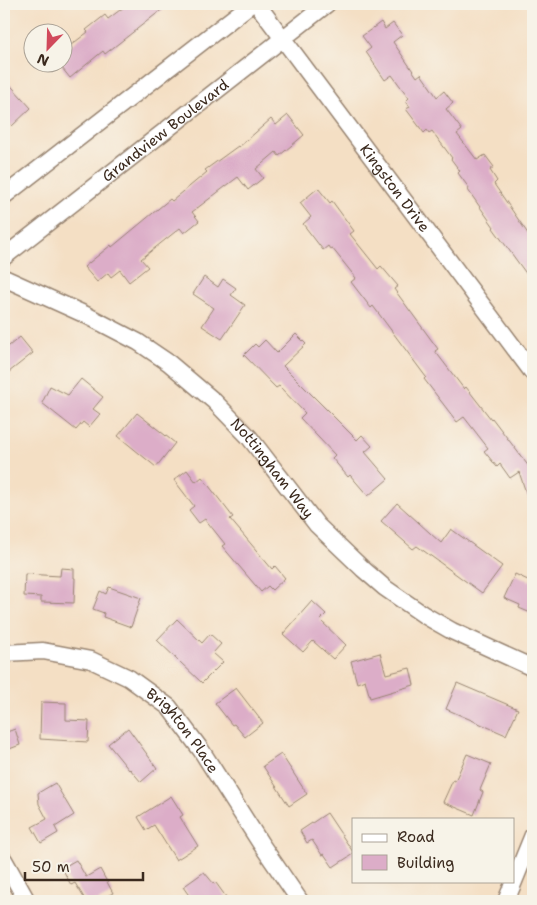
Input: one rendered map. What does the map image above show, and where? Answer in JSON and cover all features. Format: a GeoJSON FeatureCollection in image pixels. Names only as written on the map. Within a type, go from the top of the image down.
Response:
{"type":"FeatureCollection","features":[{"type":"Feature","properties":{"kind":"street"},"geometry":{"type":"LineString","coordinates":[[4,196],[251,4]]}},
{"type":"Feature","properties":{"kind":"street","name":"Kingston Drive"},"geometry":{"type":"LineString","coordinates":[[258,4],[533,373]]}},
{"type":"Feature","properties":{"kind":"street","name":"Grandview Boulevard"},"geometry":{"type":"LineString","coordinates":[[4,257],[327,4]]}},
{"type":"Feature","properties":{"kind":"street","name":"Nottingham Way"},"geometry":{"type":"LineString","coordinates":[[4,278],[138,342],[169,363],[214,401],[249,437],[316,525],[363,570],[424,615],[452,631],[533,668]]}},
{"type":"Feature","properties":{"kind":"street","name":"Brighton Place"},"geometry":{"type":"LineString","coordinates":[[4,653],[43,651],[91,660],[129,678],[169,708],[201,750],[300,901]]}},
{"type":"Feature","properties":{"kind":"street"},"geometry":{"type":"LineString","coordinates":[[514,881],[533,835]]}},
{"type":"Feature","properties":{"kind":"street"},"geometry":{"type":"LineString","coordinates":[[4,860],[27,901]]}},
{"type":"Feature","properties":{"kind":"street"},"geometry":{"type":"LineString","coordinates":[[506,901],[514,882]]}},
{"type":"Feature","properties":{"kind":"building"},"geometry":{"type":"Polygon","coordinates":[[[128,4],[169,4],[105,54],[103,51],[70,78],[65,72],[72,72],[72,44],[105,15],[108,19],[128,4]]]}},
{"type":"Feature","properties":{"kind":"building"},"geometry":{"type":"Polygon","coordinates":[[[381,22],[385,29],[393,23],[402,35],[393,42],[417,77],[421,74],[437,97],[444,91],[453,103],[446,109],[462,130],[457,134],[477,160],[485,155],[494,167],[490,170],[497,181],[494,184],[533,241],[533,283],[468,190],[469,188],[458,173],[460,171],[452,158],[432,131],[429,133],[427,130],[424,133],[406,109],[410,107],[406,101],[409,98],[392,75],[385,80],[366,52],[371,48],[362,36],[381,22]]]}},
{"type":"Feature","properties":{"kind":"building"},"geometry":{"type":"Polygon","coordinates":[[[4,78],[31,108],[12,126],[4,117],[4,78]]]}},
{"type":"Feature","properties":{"kind":"building"},"geometry":{"type":"Polygon","coordinates":[[[288,115],[304,135],[279,156],[276,152],[256,169],[263,178],[248,190],[238,177],[192,212],[199,221],[184,233],[180,228],[141,259],[148,267],[129,282],[120,270],[111,277],[108,273],[97,282],[84,267],[111,245],[112,247],[170,199],[172,201],[207,172],[205,170],[239,147],[271,119],[276,125],[288,115]]]}},
{"type":"Feature","properties":{"kind":"building"},"geometry":{"type":"Polygon","coordinates":[[[318,188],[330,203],[332,201],[354,231],[350,234],[378,269],[381,266],[398,286],[394,289],[438,349],[435,351],[464,389],[466,387],[492,418],[533,472],[533,507],[531,507],[519,472],[510,478],[500,464],[497,467],[484,451],[488,448],[464,417],[457,422],[424,379],[426,377],[373,306],[371,308],[351,282],[356,278],[332,248],[330,249],[328,246],[323,250],[303,224],[311,217],[300,203],[318,188]]]}},
{"type":"Feature","properties":{"kind":"building"},"geometry":{"type":"Polygon","coordinates":[[[204,277],[218,287],[223,279],[236,288],[231,295],[245,305],[222,339],[202,326],[214,308],[193,294],[204,277]]]}},
{"type":"Feature","properties":{"kind":"building"},"geometry":{"type":"Polygon","coordinates":[[[296,334],[306,344],[283,366],[357,440],[362,435],[372,446],[365,452],[388,479],[368,496],[350,475],[348,477],[332,458],[335,455],[300,418],[305,413],[279,386],[276,388],[244,355],[255,344],[258,347],[265,340],[277,353],[296,334]]]}},
{"type":"Feature","properties":{"kind":"building"},"geometry":{"type":"Polygon","coordinates":[[[20,337],[33,353],[4,376],[4,350],[20,337]]]}},
{"type":"Feature","properties":{"kind":"building"},"geometry":{"type":"Polygon","coordinates":[[[81,379],[103,397],[93,409],[100,414],[89,427],[83,422],[76,430],[42,403],[50,386],[68,395],[81,379]]]}},
{"type":"Feature","properties":{"kind":"building"},"geometry":{"type":"Polygon","coordinates":[[[137,413],[175,443],[156,467],[118,436],[137,413]]]}},
{"type":"Feature","properties":{"kind":"building"},"geometry":{"type":"Polygon","coordinates":[[[187,470],[196,482],[202,477],[233,517],[230,519],[272,569],[275,566],[285,578],[272,590],[268,586],[261,592],[222,546],[225,544],[205,519],[199,523],[189,510],[194,506],[174,480],[187,470]]]}},
{"type":"Feature","properties":{"kind":"building"},"geometry":{"type":"Polygon","coordinates":[[[397,503],[441,543],[451,529],[502,566],[482,593],[417,546],[413,549],[381,521],[397,503]]]}},
{"type":"Feature","properties":{"kind":"building"},"geometry":{"type":"Polygon","coordinates":[[[61,568],[74,569],[74,603],[41,602],[41,597],[24,596],[25,574],[60,576],[61,568]]]}},
{"type":"Feature","properties":{"kind":"building"},"geometry":{"type":"Polygon","coordinates":[[[515,574],[530,581],[533,574],[533,614],[519,608],[520,605],[504,598],[515,574]]]}},
{"type":"Feature","properties":{"kind":"building"},"geometry":{"type":"Polygon","coordinates":[[[109,587],[141,598],[131,627],[103,617],[104,613],[93,609],[100,591],[106,594],[109,587]]]}},
{"type":"Feature","properties":{"kind":"building"},"geometry":{"type":"Polygon","coordinates":[[[312,601],[326,614],[320,620],[346,645],[333,659],[313,641],[303,652],[283,634],[312,601]]]}},
{"type":"Feature","properties":{"kind":"building"},"geometry":{"type":"Polygon","coordinates":[[[177,619],[202,643],[210,634],[221,644],[213,653],[223,662],[202,683],[157,640],[177,619]]]}},
{"type":"Feature","properties":{"kind":"building"},"geometry":{"type":"Polygon","coordinates":[[[380,653],[386,674],[410,668],[414,685],[370,698],[365,680],[357,683],[351,661],[380,653]]]}},
{"type":"Feature","properties":{"kind":"building"},"geometry":{"type":"Polygon","coordinates":[[[457,683],[518,709],[506,735],[446,709],[457,683]]]}},
{"type":"Feature","properties":{"kind":"building"},"geometry":{"type":"Polygon","coordinates":[[[236,688],[263,723],[245,737],[234,724],[232,725],[215,703],[236,688]]]}},
{"type":"Feature","properties":{"kind":"building"},"geometry":{"type":"Polygon","coordinates":[[[41,702],[66,703],[66,720],[89,721],[88,742],[40,739],[41,702]]]}},
{"type":"Feature","properties":{"kind":"building"},"geometry":{"type":"Polygon","coordinates":[[[128,728],[157,768],[141,782],[108,744],[128,728]]]}},
{"type":"Feature","properties":{"kind":"building"},"geometry":{"type":"Polygon","coordinates":[[[15,729],[20,745],[4,751],[4,733],[15,729]]]}},
{"type":"Feature","properties":{"kind":"building"},"geometry":{"type":"Polygon","coordinates":[[[281,754],[307,794],[289,806],[263,766],[281,754]]]}},
{"type":"Feature","properties":{"kind":"building"},"geometry":{"type":"Polygon","coordinates":[[[467,754],[491,764],[480,790],[483,792],[474,815],[443,802],[467,754]]]}},
{"type":"Feature","properties":{"kind":"building"},"geometry":{"type":"Polygon","coordinates":[[[55,783],[74,815],[55,827],[58,833],[41,843],[32,827],[47,819],[39,804],[38,793],[55,783]]]}},
{"type":"Feature","properties":{"kind":"building"},"geometry":{"type":"Polygon","coordinates":[[[171,796],[183,815],[180,817],[198,846],[176,860],[154,825],[146,830],[138,817],[171,796]]]}},
{"type":"Feature","properties":{"kind":"building"},"geometry":{"type":"Polygon","coordinates":[[[327,813],[352,850],[352,855],[333,867],[312,840],[307,843],[300,831],[327,813]]]}},
{"type":"Feature","properties":{"kind":"building"},"geometry":{"type":"Polygon","coordinates":[[[76,860],[86,877],[100,869],[113,893],[98,901],[86,901],[75,883],[71,885],[62,868],[76,860]]]}},
{"type":"Feature","properties":{"kind":"building"},"geometry":{"type":"Polygon","coordinates":[[[204,872],[214,884],[216,883],[229,901],[193,901],[183,887],[204,872]]]}}]}
